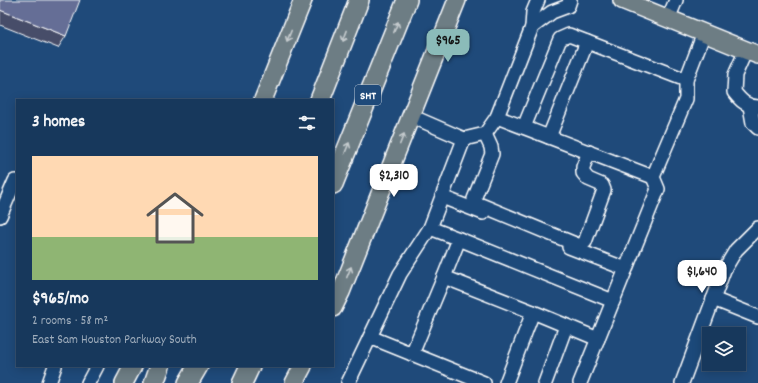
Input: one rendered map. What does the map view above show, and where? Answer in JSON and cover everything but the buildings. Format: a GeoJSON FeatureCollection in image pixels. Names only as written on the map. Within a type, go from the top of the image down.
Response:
{"type":"FeatureCollection","features":[{"type":"Feature","properties":{"kind":"highway"},"geometry":{"type":"LineString","coordinates":[[320,99],[359,0]]}},
{"type":"Feature","properties":{"kind":"highway","name":"SHT"},"geometry":{"type":"LineString","coordinates":[[334,181],[405,3]]}},
{"type":"Feature","properties":{"kind":"highway"},"geometry":{"type":"LineString","coordinates":[[154,383],[160,367]]}},
{"type":"Feature","properties":{"kind":"highway"},"geometry":{"type":"LineString","coordinates":[[188,383],[197,367]]}},
{"type":"Feature","properties":{"kind":"highway"},"geometry":{"type":"LineString","coordinates":[[242,383],[250,367]]}},
{"type":"Feature","properties":{"kind":"main road"},"geometry":{"type":"LineString","coordinates":[[263,99],[303,0]]}},
{"type":"Feature","properties":{"kind":"main road"},"geometry":{"type":"LineString","coordinates":[[624,0],[752,52]]}},
{"type":"Feature","properties":{"kind":"main road"},"geometry":{"type":"LineString","coordinates":[[334,306],[341,292],[411,116],[453,5]]}},
{"type":"Feature","properties":{"kind":"main road"},"geometry":{"type":"LineString","coordinates":[[124,383],[132,367]]}},
{"type":"Feature","properties":{"kind":"main road"},"geometry":{"type":"LineString","coordinates":[[294,383],[302,367]]}},
{"type":"Feature","properties":{"kind":"street"},"geometry":{"type":"LineString","coordinates":[[411,116],[464,139],[486,134],[497,117],[532,27],[533,12],[538,0]]}},
{"type":"Feature","properties":{"kind":"street"},"geometry":{"type":"LineString","coordinates":[[532,27],[552,12],[568,6],[570,0]]}},
{"type":"Feature","properties":{"kind":"street"},"geometry":{"type":"LineString","coordinates":[[668,18],[676,0]]}},
{"type":"Feature","properties":{"kind":"street"},"geometry":{"type":"LineString","coordinates":[[580,383],[658,189],[653,177],[686,98],[686,80],[704,33]]}},
{"type":"Feature","properties":{"kind":"street"},"geometry":{"type":"LineString","coordinates":[[524,127],[560,39],[570,35],[686,80]]}},
{"type":"Feature","properties":{"kind":"street"},"geometry":{"type":"LineString","coordinates":[[549,137],[587,42]]}},
{"type":"Feature","properties":{"kind":"street"},"geometry":{"type":"LineString","coordinates":[[752,52],[735,75],[734,92],[743,103],[754,107],[753,123],[758,128]]}},
{"type":"Feature","properties":{"kind":"street"},"geometry":{"type":"LineString","coordinates":[[497,117],[653,177]]}},
{"type":"Feature","properties":{"kind":"street"},"geometry":{"type":"LineString","coordinates":[[486,134],[492,154],[474,199],[476,203],[580,246],[585,242],[604,190],[602,185],[588,179],[583,173],[583,167],[589,152]]}},
{"type":"Feature","properties":{"kind":"street"},"geometry":{"type":"LineString","coordinates":[[350,383],[400,274],[430,228],[464,139]]}},
{"type":"Feature","properties":{"kind":"street"},"geometry":{"type":"LineString","coordinates":[[0,216],[16,181]]}},
{"type":"Feature","properties":{"kind":"street"},"geometry":{"type":"LineString","coordinates":[[442,197],[626,269]]}},
{"type":"Feature","properties":{"kind":"street"},"geometry":{"type":"LineString","coordinates":[[430,228],[613,301]]}},
{"type":"Feature","properties":{"kind":"street"},"geometry":{"type":"LineString","coordinates":[[682,383],[724,270],[736,250],[758,228]]}},
{"type":"Feature","properties":{"kind":"street"},"geometry":{"type":"LineString","coordinates":[[412,354],[459,239]]}},
{"type":"Feature","properties":{"kind":"street"},"geometry":{"type":"LineString","coordinates":[[444,277],[598,339]]}},
{"type":"Feature","properties":{"kind":"street"},"geometry":{"type":"LineString","coordinates":[[713,299],[758,317]]}},
{"type":"Feature","properties":{"kind":"street"},"geometry":{"type":"LineString","coordinates":[[506,383],[533,312]]}},
{"type":"Feature","properties":{"kind":"street"},"geometry":{"type":"LineString","coordinates":[[545,383],[566,326]]}},
{"type":"Feature","properties":{"kind":"street"},"geometry":{"type":"LineString","coordinates":[[370,337],[484,383]]}},
{"type":"Feature","properties":{"kind":"street"},"geometry":{"type":"LineString","coordinates":[[49,383],[55,367]]}},
{"type":"Feature","properties":{"kind":"street"},"geometry":{"type":"LineString","coordinates":[[88,383],[96,367]]}}]}
